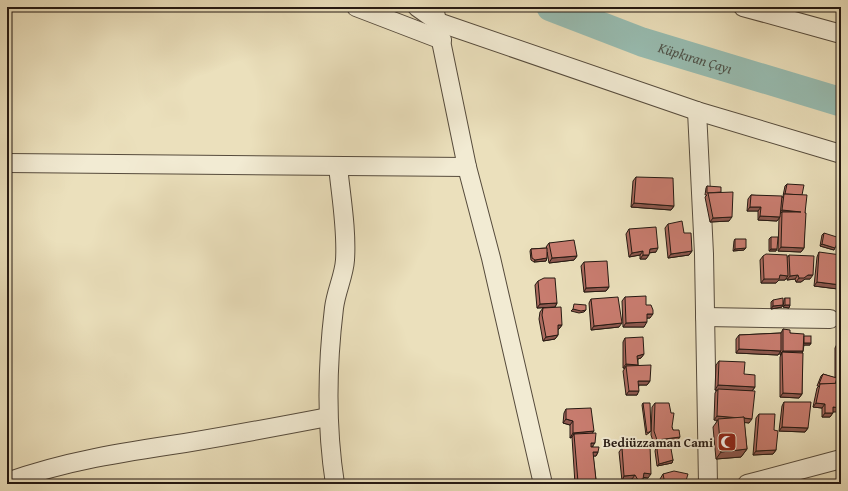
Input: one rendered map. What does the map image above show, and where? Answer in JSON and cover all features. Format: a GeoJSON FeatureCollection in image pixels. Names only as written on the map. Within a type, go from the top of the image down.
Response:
{"type":"FeatureCollection","features":[{"type":"Feature","properties":{"kind":"street"},"geometry":{"type":"LineString","coordinates":[[356,7],[442,40]]}},
{"type":"Feature","properties":{"kind":"street"},"geometry":{"type":"LineString","coordinates":[[417,7],[697,111],[841,154]]}},
{"type":"Feature","properties":{"kind":"street"},"geometry":{"type":"LineString","coordinates":[[743,7],[841,34]]}},
{"type":"Feature","properties":{"kind":"street"},"geometry":{"type":"LineString","coordinates":[[436,15],[467,167],[491,258],[543,484]]}},
{"type":"Feature","properties":{"kind":"street"},"geometry":{"type":"LineString","coordinates":[[697,111],[704,254],[708,484]]}},
{"type":"Feature","properties":{"kind":"street"},"geometry":{"type":"LineString","coordinates":[[7,163],[467,167]]}},
{"type":"Feature","properties":{"kind":"street"},"geometry":{"type":"LineString","coordinates":[[335,484],[330,455],[328,417],[332,324],[335,302],[345,261],[345,236],[338,166]]}},
{"type":"Feature","properties":{"kind":"street"},"geometry":{"type":"LineString","coordinates":[[705,317],[830,319]]}},
{"type":"Feature","properties":{"kind":"street"},"geometry":{"type":"LineString","coordinates":[[7,482],[65,464],[130,451],[328,417]]}},
{"type":"Feature","properties":{"kind":"street"},"geometry":{"type":"LineString","coordinates":[[747,484],[841,459]]}},
{"type":"Feature","properties":{"kind":"building"},"geometry":{"type":"Polygon","coordinates":[[[636,177],[673,178],[674,206],[634,203],[636,177]]]}},
{"type":"Feature","properties":{"kind":"building"},"geometry":{"type":"Polygon","coordinates":[[[787,184],[804,185],[802,195],[785,194],[787,184]]]}},
{"type":"Feature","properties":{"kind":"building"},"geometry":{"type":"Polygon","coordinates":[[[707,186],[721,187],[721,192],[707,193],[707,186]]]}},
{"type":"Feature","properties":{"kind":"building"},"geometry":{"type":"Polygon","coordinates":[[[733,192],[732,217],[713,218],[708,193],[733,192]]]}},
{"type":"Feature","properties":{"kind":"building"},"geometry":{"type":"Polygon","coordinates":[[[784,194],[807,195],[804,248],[781,247],[782,212],[801,212],[782,210],[784,194]]]}},
{"type":"Feature","properties":{"kind":"building"},"geometry":{"type":"Polygon","coordinates":[[[751,195],[782,196],[780,217],[760,216],[761,207],[750,207],[751,195]]]}},
{"type":"Feature","properties":{"kind":"building"},"geometry":{"type":"Polygon","coordinates":[[[682,221],[684,233],[691,233],[692,251],[671,254],[668,224],[682,221]]]}},
{"type":"Feature","properties":{"kind":"building"},"geometry":{"type":"Polygon","coordinates":[[[656,227],[658,248],[650,249],[649,255],[643,255],[643,251],[632,253],[629,229],[656,227]]]}},
{"type":"Feature","properties":{"kind":"building"},"geometry":{"type":"Polygon","coordinates":[[[824,233],[840,238],[835,248],[822,244],[824,233]]]}},
{"type":"Feature","properties":{"kind":"building"},"geometry":{"type":"Polygon","coordinates":[[[771,237],[778,237],[777,249],[771,249],[771,237]]]}},
{"type":"Feature","properties":{"kind":"building"},"geometry":{"type":"Polygon","coordinates":[[[735,239],[746,239],[746,248],[735,249],[735,239]]]}},
{"type":"Feature","properties":{"kind":"building"},"geometry":{"type":"Polygon","coordinates":[[[574,240],[577,256],[552,258],[549,243],[574,240]]]}},
{"type":"Feature","properties":{"kind":"building"},"geometry":{"type":"Polygon","coordinates":[[[547,248],[547,258],[535,260],[532,258],[531,249],[547,248]]]}},
{"type":"Feature","properties":{"kind":"building"},"geometry":{"type":"Polygon","coordinates":[[[819,252],[841,255],[841,285],[817,282],[819,252]]]}},
{"type":"Feature","properties":{"kind":"building"},"geometry":{"type":"Polygon","coordinates":[[[766,254],[787,255],[788,276],[780,275],[779,279],[764,279],[763,256],[766,254]]]}},
{"type":"Feature","properties":{"kind":"building"},"geometry":{"type":"Polygon","coordinates":[[[789,255],[814,256],[813,275],[808,275],[804,278],[799,278],[798,275],[790,276],[789,255]]]}},
{"type":"Feature","properties":{"kind":"building"},"geometry":{"type":"Polygon","coordinates":[[[607,261],[609,287],[586,288],[584,262],[607,261]]]}},
{"type":"Feature","properties":{"kind":"building"},"geometry":{"type":"Polygon","coordinates":[[[544,278],[555,278],[557,303],[540,304],[538,281],[544,278]]]}},
{"type":"Feature","properties":{"kind":"building"},"geometry":{"type":"Polygon","coordinates":[[[646,296],[646,305],[651,305],[653,314],[647,314],[647,322],[626,323],[625,297],[646,296]]]}},
{"type":"Feature","properties":{"kind":"building"},"geometry":{"type":"Polygon","coordinates":[[[618,297],[622,323],[594,326],[591,299],[618,297]]]}},
{"type":"Feature","properties":{"kind":"building"},"geometry":{"type":"Polygon","coordinates":[[[783,298],[783,305],[773,306],[773,300],[783,298]]]}},
{"type":"Feature","properties":{"kind":"building"},"geometry":{"type":"Polygon","coordinates":[[[785,298],[790,298],[790,305],[785,305],[785,298]]]}},
{"type":"Feature","properties":{"kind":"building"},"geometry":{"type":"Polygon","coordinates":[[[574,304],[586,305],[586,310],[581,311],[573,309],[574,304]]]}},
{"type":"Feature","properties":{"kind":"building"},"geometry":{"type":"Polygon","coordinates":[[[561,307],[562,325],[558,325],[558,335],[546,337],[542,315],[543,308],[561,307]]]}},
{"type":"Feature","properties":{"kind":"building"},"geometry":{"type":"Polygon","coordinates":[[[783,329],[790,330],[790,333],[804,334],[803,351],[783,351],[783,329]]]}},
{"type":"Feature","properties":{"kind":"building"},"geometry":{"type":"Polygon","coordinates":[[[781,333],[781,351],[739,349],[739,335],[781,333]]]}},
{"type":"Feature","properties":{"kind":"building"},"geometry":{"type":"Polygon","coordinates":[[[804,336],[811,336],[811,343],[804,343],[804,336]]]}},
{"type":"Feature","properties":{"kind":"building"},"geometry":{"type":"Polygon","coordinates":[[[643,337],[644,354],[637,356],[638,365],[626,364],[625,338],[643,337]]]}},
{"type":"Feature","properties":{"kind":"building"},"geometry":{"type":"Polygon","coordinates":[[[837,344],[841,344],[841,374],[838,374],[837,344]]]}},
{"type":"Feature","properties":{"kind":"building"},"geometry":{"type":"Polygon","coordinates":[[[782,352],[803,353],[802,394],[783,393],[782,352]]]}},
{"type":"Feature","properties":{"kind":"building"},"geometry":{"type":"Polygon","coordinates":[[[719,361],[745,362],[744,374],[755,375],[755,387],[718,385],[719,361]]]}},
{"type":"Feature","properties":{"kind":"building"},"geometry":{"type":"Polygon","coordinates":[[[651,365],[650,381],[638,381],[639,391],[629,391],[626,366],[651,365]]]}},
{"type":"Feature","properties":{"kind":"building"},"geometry":{"type":"Polygon","coordinates":[[[823,374],[837,378],[835,384],[819,384],[823,374]]]}},
{"type":"Feature","properties":{"kind":"building"},"geometry":{"type":"Polygon","coordinates":[[[841,383],[841,408],[833,407],[833,413],[825,413],[825,404],[816,403],[820,384],[841,383]]]}},
{"type":"Feature","properties":{"kind":"building"},"geometry":{"type":"Polygon","coordinates":[[[718,389],[755,391],[752,419],[744,417],[717,416],[718,389]]]}},
{"type":"Feature","properties":{"kind":"building"},"geometry":{"type":"Polygon","coordinates":[[[784,402],[811,402],[808,428],[782,427],[784,402]]]}},
{"type":"Feature","properties":{"kind":"building"},"geometry":{"type":"Polygon","coordinates":[[[643,403],[650,403],[651,431],[647,433],[643,403]]]}},
{"type":"Feature","properties":{"kind":"building"},"geometry":{"type":"Polygon","coordinates":[[[655,403],[669,403],[671,413],[674,413],[672,427],[673,430],[679,430],[680,437],[657,440],[654,431],[655,403]]]}},
{"type":"Feature","properties":{"kind":"building"},"geometry":{"type":"Polygon","coordinates":[[[591,408],[594,431],[573,433],[573,421],[566,419],[566,409],[591,408]]]}},
{"type":"Feature","properties":{"kind":"building"},"geometry":{"type":"Polygon","coordinates":[[[759,414],[775,414],[774,430],[778,431],[776,450],[756,451],[759,414]]]}},
{"type":"Feature","properties":{"kind":"building"},"geometry":{"type":"Polygon","coordinates":[[[744,417],[747,449],[721,452],[718,419],[744,417]]]}},
{"type":"Feature","properties":{"kind":"building"},"geometry":{"type":"Polygon","coordinates":[[[596,433],[595,443],[591,443],[591,447],[599,447],[598,452],[593,452],[596,480],[578,482],[574,434],[596,433]]]}},
{"type":"Feature","properties":{"kind":"building"},"geometry":{"type":"Polygon","coordinates":[[[658,443],[670,443],[673,460],[659,464],[657,449],[658,443]]]}},
{"type":"Feature","properties":{"kind":"building"},"geometry":{"type":"Polygon","coordinates":[[[650,445],[651,474],[644,473],[643,479],[638,480],[635,475],[624,476],[622,448],[650,445]]]}},
{"type":"Feature","properties":{"kind":"building"},"geometry":{"type":"Polygon","coordinates":[[[674,471],[688,474],[685,484],[665,484],[663,474],[674,471]]]}},
{"type":"Feature","properties":{"kind":"building"},"geometry":{"type":"Polygon","coordinates":[[[662,480],[662,484],[653,484],[653,482],[662,480]]]}},
{"type":"Feature","properties":{"kind":"waterway","name":"Küpkıran Çayı"},"geometry":{"type":"LineString","coordinates":[[551,7],[642,42],[841,102]]}},
{"type":"Feature","properties":{"kind":"place","name":"Bediüzzaman Cami"},"geometry":{"type":"Point","coordinates":[727,442]}}]}
